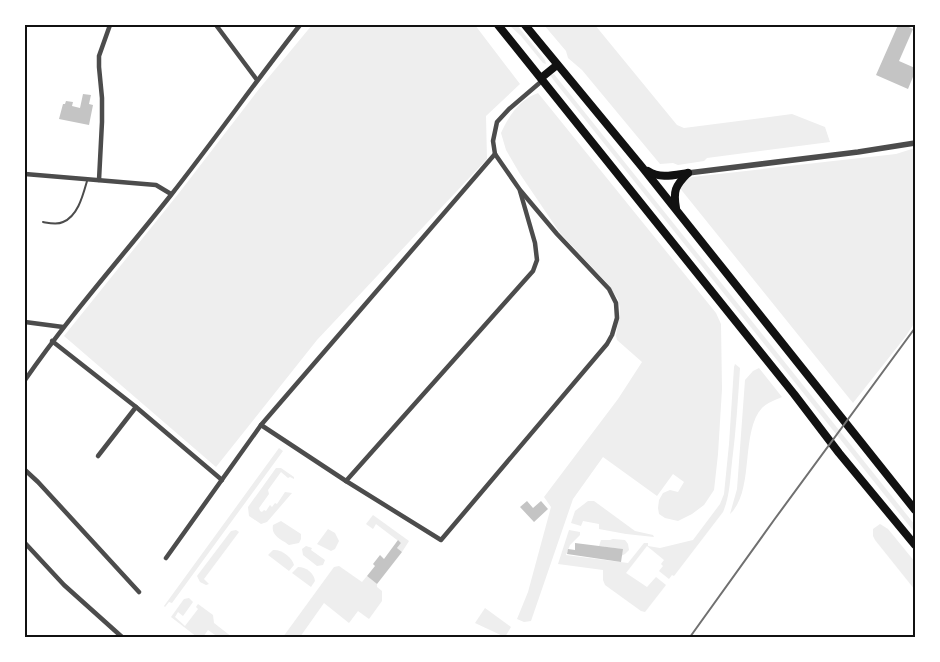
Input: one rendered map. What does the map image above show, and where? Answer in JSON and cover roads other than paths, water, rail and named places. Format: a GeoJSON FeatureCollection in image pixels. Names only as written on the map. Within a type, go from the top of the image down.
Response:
{"type":"FeatureCollection","features":[{"type":"Feature","properties":{"kind":"highway"},"geometry":{"type":"LineString","coordinates":[[498,25],[794,394],[839,453],[915,545]]}},
{"type":"Feature","properties":{"kind":"highway"},"geometry":{"type":"LineString","coordinates":[[525,25],[642,167],[915,510]]}},
{"type":"Feature","properties":{"kind":"highway"},"geometry":{"type":"LineString","coordinates":[[542,79],[557,65]]}},
{"type":"Feature","properties":{"kind":"highway"},"geometry":{"type":"LineString","coordinates":[[642,167],[656,176],[688,173]]}},
{"type":"Feature","properties":{"kind":"highway"},"geometry":{"type":"LineString","coordinates":[[676,210],[676,186],[688,173]]}},
{"type":"Feature","properties":{"kind":"street"},"geometry":{"type":"LineString","coordinates":[[99,180],[102,122],[99,62],[101,50],[110,25]]}},
{"type":"Feature","properties":{"kind":"street"},"geometry":{"type":"LineString","coordinates":[[216,25],[257,80]]}},
{"type":"Feature","properties":{"kind":"street"},"geometry":{"type":"LineString","coordinates":[[25,380],[52,341],[171,194],[300,25]]}},
{"type":"Feature","properties":{"kind":"street"},"geometry":{"type":"LineString","coordinates":[[261,425],[441,540],[607,344],[617,318],[616,303],[609,289],[557,234],[520,190],[495,154],[493,141],[497,122],[509,108],[542,79]]}},
{"type":"Feature","properties":{"kind":"street"},"geometry":{"type":"LineString","coordinates":[[688,173],[915,143]]}},
{"type":"Feature","properties":{"kind":"street"},"geometry":{"type":"LineString","coordinates":[[166,558],[261,425],[495,154]]}},
{"type":"Feature","properties":{"kind":"street"},"geometry":{"type":"LineString","coordinates":[[26,174],[156,185],[171,194]]}},
{"type":"Feature","properties":{"kind":"street"},"geometry":{"type":"LineString","coordinates":[[346,481],[533,271],[537,260],[535,242],[520,190]]}},
{"type":"Feature","properties":{"kind":"street"},"geometry":{"type":"LineString","coordinates":[[25,322],[63,327]]}},
{"type":"Feature","properties":{"kind":"street"},"geometry":{"type":"LineString","coordinates":[[52,341],[136,407],[222,480]]}},
{"type":"Feature","properties":{"kind":"street"},"geometry":{"type":"LineString","coordinates":[[98,456],[136,407]]}},
{"type":"Feature","properties":{"kind":"street"},"geometry":{"type":"LineString","coordinates":[[25,470],[139,592]]}},
{"type":"Feature","properties":{"kind":"street"},"geometry":{"type":"LineString","coordinates":[[25,543],[64,585],[122,637]]}},
{"type":"Feature","properties":{"kind":"lane"},"geometry":{"type":"LineString","coordinates":[[43,222],[55,224],[69,218],[76,211],[88,179]]}},
{"type":"Feature","properties":{"kind":"railway"},"geometry":{"type":"LineString","coordinates":[[690,637],[915,328]]}}]}
